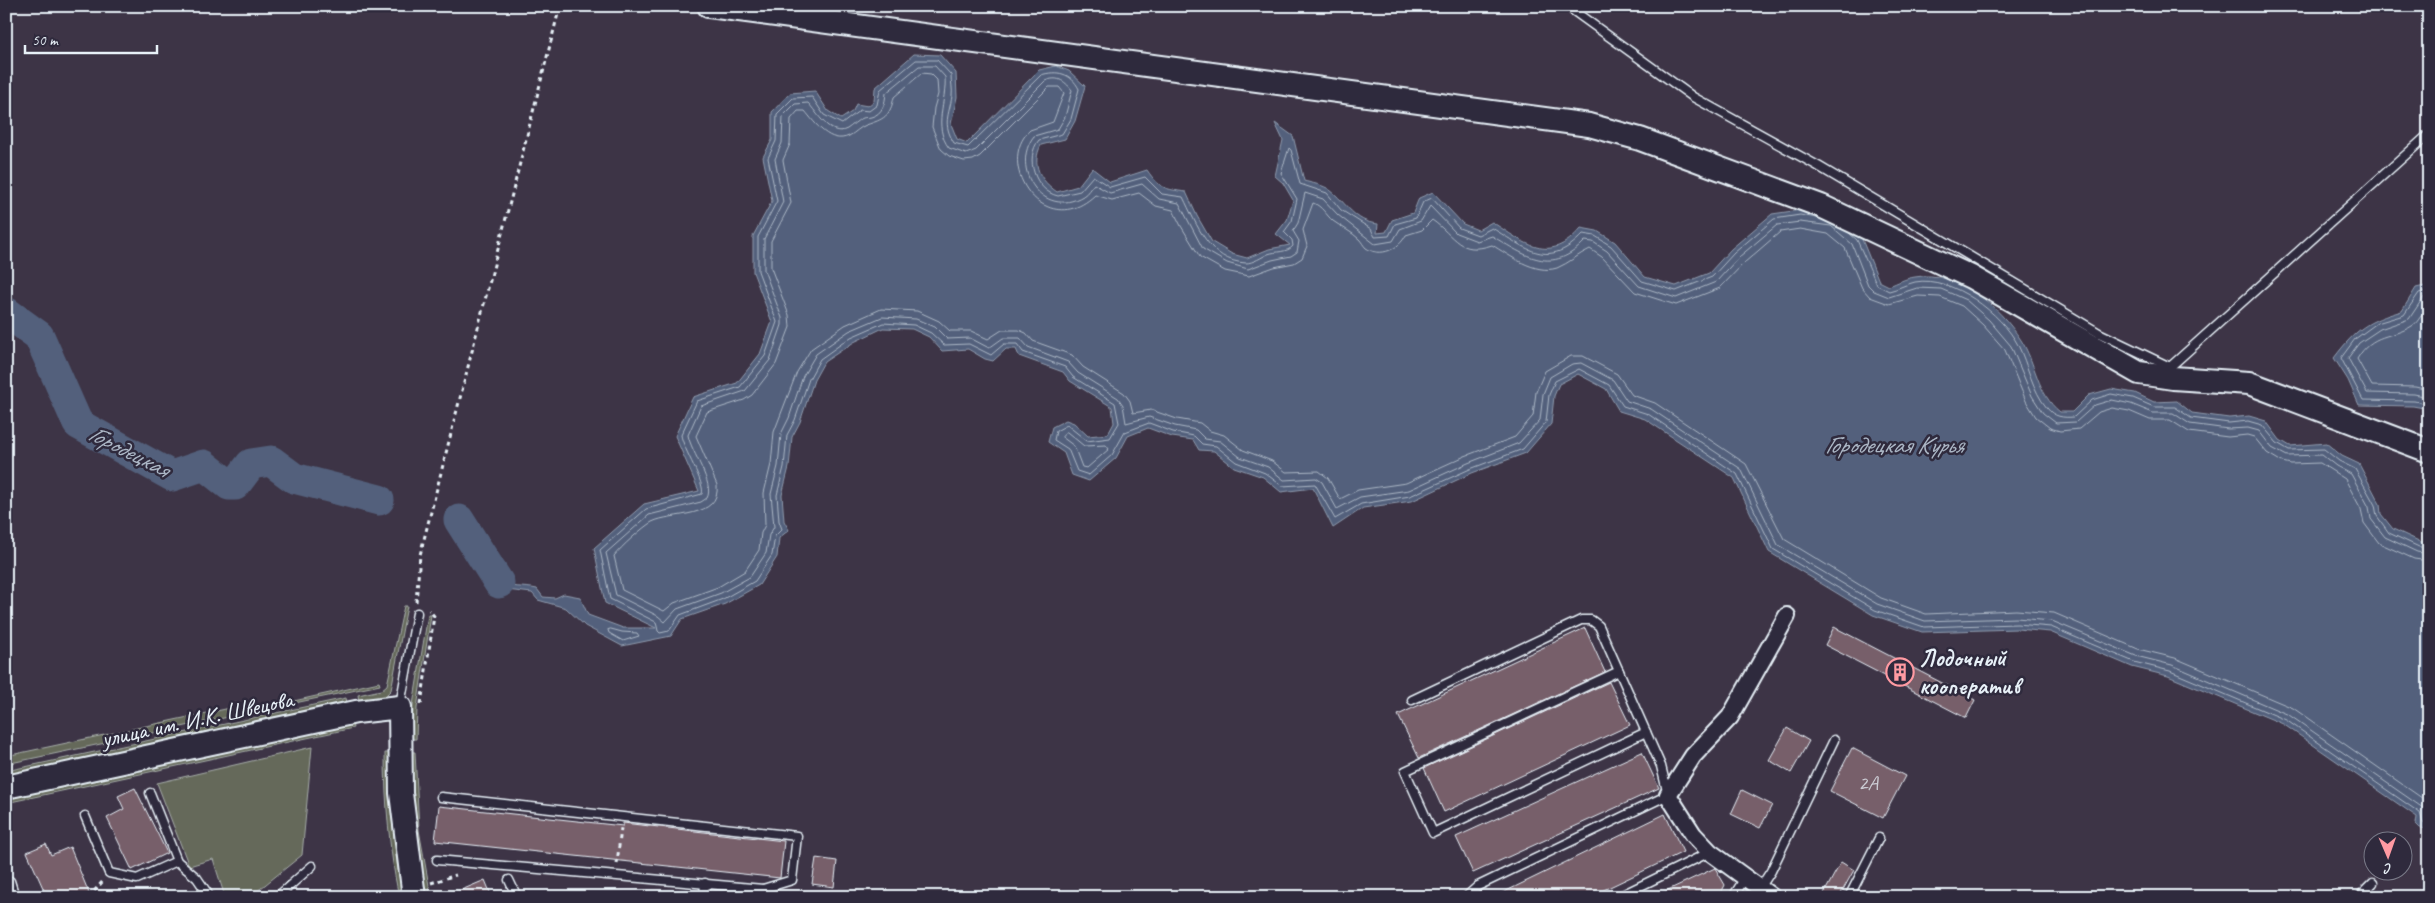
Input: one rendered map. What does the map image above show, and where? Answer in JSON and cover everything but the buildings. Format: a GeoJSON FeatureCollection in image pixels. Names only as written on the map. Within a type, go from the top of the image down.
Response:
{"type":"FeatureCollection","features":[{"type":"Feature","properties":{"kind":"main road"},"geometry":{"type":"LineString","coordinates":[[709,6],[1589,125],[1640,139],[1821,206],[1972,277],[2139,373],[2173,378],[2249,383],[2429,451]]}},
{"type":"Feature","properties":{"kind":"main road"},"geometry":{"type":"LineString","coordinates":[[410,708],[401,793],[414,897]]}},
{"type":"Feature","properties":{"kind":"main road","name":"улица им. И.К. Швецова"},"geometry":{"type":"LineString","coordinates":[[6,787],[356,712],[410,708]]}},
{"type":"Feature","properties":{"kind":"street"},"geometry":{"type":"LineString","coordinates":[[1766,893],[1710,852],[1693,834],[1668,795],[1693,756],[1730,717],[1787,616]]}},
{"type":"Feature","properties":{"kind":"lane"},"geometry":{"type":"LineString","coordinates":[[1567,6],[1693,97],[1818,166],[2099,333],[2170,367],[2429,134]]}},
{"type":"Feature","properties":{"kind":"lane"},"geometry":{"type":"LineString","coordinates":[[410,708],[417,613]]}},
{"type":"Feature","properties":{"kind":"lane"},"geometry":{"type":"LineString","coordinates":[[1412,700],[1581,620],[1591,620],[1599,626],[1661,766],[1668,795],[1478,886],[1466,897]]}},
{"type":"Feature","properties":{"kind":"lane"},"geometry":{"type":"LineString","coordinates":[[1619,671],[1405,771],[1433,833],[1646,732]]}},
{"type":"Feature","properties":{"kind":"lane"},"geometry":{"type":"LineString","coordinates":[[1766,893],[1771,871],[1834,740]]}},
{"type":"Feature","properties":{"kind":"lane"},"geometry":{"type":"LineString","coordinates":[[150,793],[178,861],[196,878],[210,897]]}},
{"type":"Feature","properties":{"kind":"lane"},"geometry":{"type":"LineString","coordinates":[[437,860],[705,883],[762,893],[792,880],[797,836],[441,797]]}},
{"type":"Feature","properties":{"kind":"lane"},"geometry":{"type":"LineString","coordinates":[[84,816],[109,873],[137,879],[178,861]]}},
{"type":"Feature","properties":{"kind":"lane"},"geometry":{"type":"LineString","coordinates":[[1849,897],[1879,838]]}},
{"type":"Feature","properties":{"kind":"lane"},"geometry":{"type":"LineString","coordinates":[[1618,897],[1710,852]]}},
{"type":"Feature","properties":{"kind":"lane"},"geometry":{"type":"LineString","coordinates":[[277,897],[312,866]]}},
{"type":"Feature","properties":{"kind":"lane"},"geometry":{"type":"LineString","coordinates":[[1733,897],[1745,878]]}},
{"type":"Feature","properties":{"kind":"lane"},"geometry":{"type":"LineString","coordinates":[[509,880],[517,897]]}},
{"type":"Feature","properties":{"kind":"lane"},"geometry":{"type":"LineString","coordinates":[[10,881],[15,897]]}},
{"type":"Feature","properties":{"kind":"lane"},"geometry":{"type":"LineString","coordinates":[[704,897],[705,883]]}},
{"type":"Feature","properties":{"kind":"lane"},"geometry":{"type":"LineString","coordinates":[[2359,897],[2373,883]]}},
{"type":"Feature","properties":{"kind":"path"},"geometry":{"type":"LineString","coordinates":[[422,601],[416,594],[420,555],[560,6]]}},
{"type":"Feature","properties":{"kind":"path"},"geometry":{"type":"LineString","coordinates":[[410,708],[434,616],[428,608]]}},
{"type":"Feature","properties":{"kind":"path"},"geometry":{"type":"LineString","coordinates":[[616,875],[622,817]]}},
{"type":"Feature","properties":{"kind":"path"},"geometry":{"type":"LineString","coordinates":[[90,897],[109,873]]}},
{"type":"Feature","properties":{"kind":"green space"},"geometry":{"type":"Polygon","coordinates":[[[404,606],[407,606],[391,690],[385,696],[359,701],[358,695],[381,690],[387,685],[404,606]]]}},
{"type":"Feature","properties":{"kind":"green space"},"geometry":{"type":"Polygon","coordinates":[[[428,615],[431,615],[417,708],[416,739],[412,739],[413,705],[428,615]]]}},
{"type":"Feature","properties":{"kind":"green space"},"geometry":{"type":"Polygon","coordinates":[[[379,682],[380,685],[6,764],[6,756],[249,704],[267,707],[379,682]]]}},
{"type":"Feature","properties":{"kind":"green space"},"geometry":{"type":"Polygon","coordinates":[[[346,698],[347,703],[6,775],[6,771],[346,698]]]}},
{"type":"Feature","properties":{"kind":"green space"},"geometry":{"type":"Polygon","coordinates":[[[352,723],[353,728],[6,803],[6,797],[352,723]]]}},
{"type":"Feature","properties":{"kind":"green space"},"geometry":{"type":"Polygon","coordinates":[[[312,747],[302,855],[250,897],[225,897],[213,859],[189,866],[157,783],[312,747]]]}},
{"type":"Feature","properties":{"kind":"green space"},"geometry":{"type":"Polygon","coordinates":[[[412,752],[415,752],[419,830],[431,897],[426,897],[419,861],[414,807],[412,752]]]}},
{"type":"Feature","properties":{"kind":"green space"},"geometry":{"type":"Polygon","coordinates":[[[385,753],[389,753],[393,825],[403,897],[399,897],[390,843],[385,753]]]}},
{"type":"Feature","properties":{"kind":"water","name":"Городецкая Курья"},"geometry":{"type":"Polygon","coordinates":[[[914,54],[940,55],[956,73],[957,97],[951,124],[957,139],[967,143],[1039,70],[1056,66],[1069,71],[1085,86],[1075,121],[1065,139],[1041,145],[1038,152],[1037,165],[1039,172],[1046,182],[1057,192],[1078,186],[1092,168],[1110,182],[1147,170],[1160,185],[1186,192],[1212,242],[1232,254],[1247,258],[1269,249],[1290,245],[1276,234],[1287,220],[1293,200],[1283,183],[1275,176],[1283,140],[1275,123],[1293,136],[1304,181],[1327,188],[1357,216],[1363,220],[1378,224],[1377,233],[1386,232],[1392,220],[1413,213],[1419,198],[1433,192],[1463,224],[1478,230],[1492,222],[1515,237],[1537,247],[1558,246],[1569,240],[1581,228],[1597,231],[1615,242],[1645,277],[1676,286],[1709,273],[1731,249],[1772,214],[1800,210],[1836,216],[1861,237],[1879,281],[1889,286],[1915,277],[1931,276],[1946,279],[1961,284],[1989,303],[2012,327],[2021,340],[2046,396],[2060,412],[2072,412],[2089,395],[2111,389],[2135,393],[2154,402],[2177,401],[2192,413],[2229,418],[2249,416],[2266,421],[2280,440],[2290,446],[2326,443],[2342,456],[2359,464],[2380,504],[2381,514],[2393,529],[2421,542],[2429,542],[2429,829],[2420,828],[2416,824],[2417,817],[2283,724],[2168,676],[2132,667],[2050,632],[2017,629],[1922,632],[1873,615],[1769,552],[1734,478],[1645,419],[1619,411],[1606,389],[1578,374],[1559,384],[1554,396],[1551,424],[1526,453],[1472,473],[1412,501],[1363,508],[1333,528],[1313,488],[1281,492],[1263,477],[1234,467],[1214,451],[1199,450],[1193,440],[1172,437],[1148,428],[1128,436],[1116,458],[1089,481],[1072,475],[1064,453],[1048,442],[1052,427],[1066,420],[1074,423],[1088,436],[1108,434],[1114,423],[1112,407],[1070,381],[1063,372],[1019,356],[1016,349],[1006,349],[993,361],[985,359],[968,349],[942,351],[929,337],[912,329],[883,328],[854,342],[824,362],[814,380],[800,422],[792,437],[789,467],[782,495],[784,521],[789,530],[779,538],[777,557],[759,585],[725,604],[682,619],[671,636],[622,646],[585,626],[566,608],[538,600],[532,593],[506,590],[499,583],[508,586],[537,589],[543,597],[555,598],[564,594],[580,597],[588,615],[623,628],[656,628],[605,603],[594,548],[644,504],[699,491],[675,436],[693,397],[737,383],[760,354],[772,322],[753,272],[753,236],[772,201],[763,157],[772,140],[772,112],[790,93],[815,91],[828,111],[841,119],[853,111],[856,104],[868,106],[874,101],[875,88],[914,54]]]}},
{"type":"Feature","properties":{"kind":"water"},"geometry":{"type":"Polygon","coordinates":[[[2429,285],[2429,409],[2413,406],[2359,405],[2348,380],[2334,358],[2363,327],[2380,318],[2402,311],[2416,288],[2429,285]]]}},
{"type":"Feature","properties":{"kind":"waterway","name":"Городецкая"},"geometry":{"type":"LineString","coordinates":[[6,312],[39,336],[78,424],[172,476],[204,465],[229,485],[235,485],[251,464],[271,461],[294,478],[379,500]]}},
{"type":"Feature","properties":{"kind":"waterway","name":"Городецкая"},"geometry":{"type":"LineString","coordinates":[[459,520],[499,583]]}},
{"type":"Feature","properties":{"kind":"place","name":"Лодочный кооператив"},"geometry":{"type":"Point","coordinates":[1900,672]}}]}
